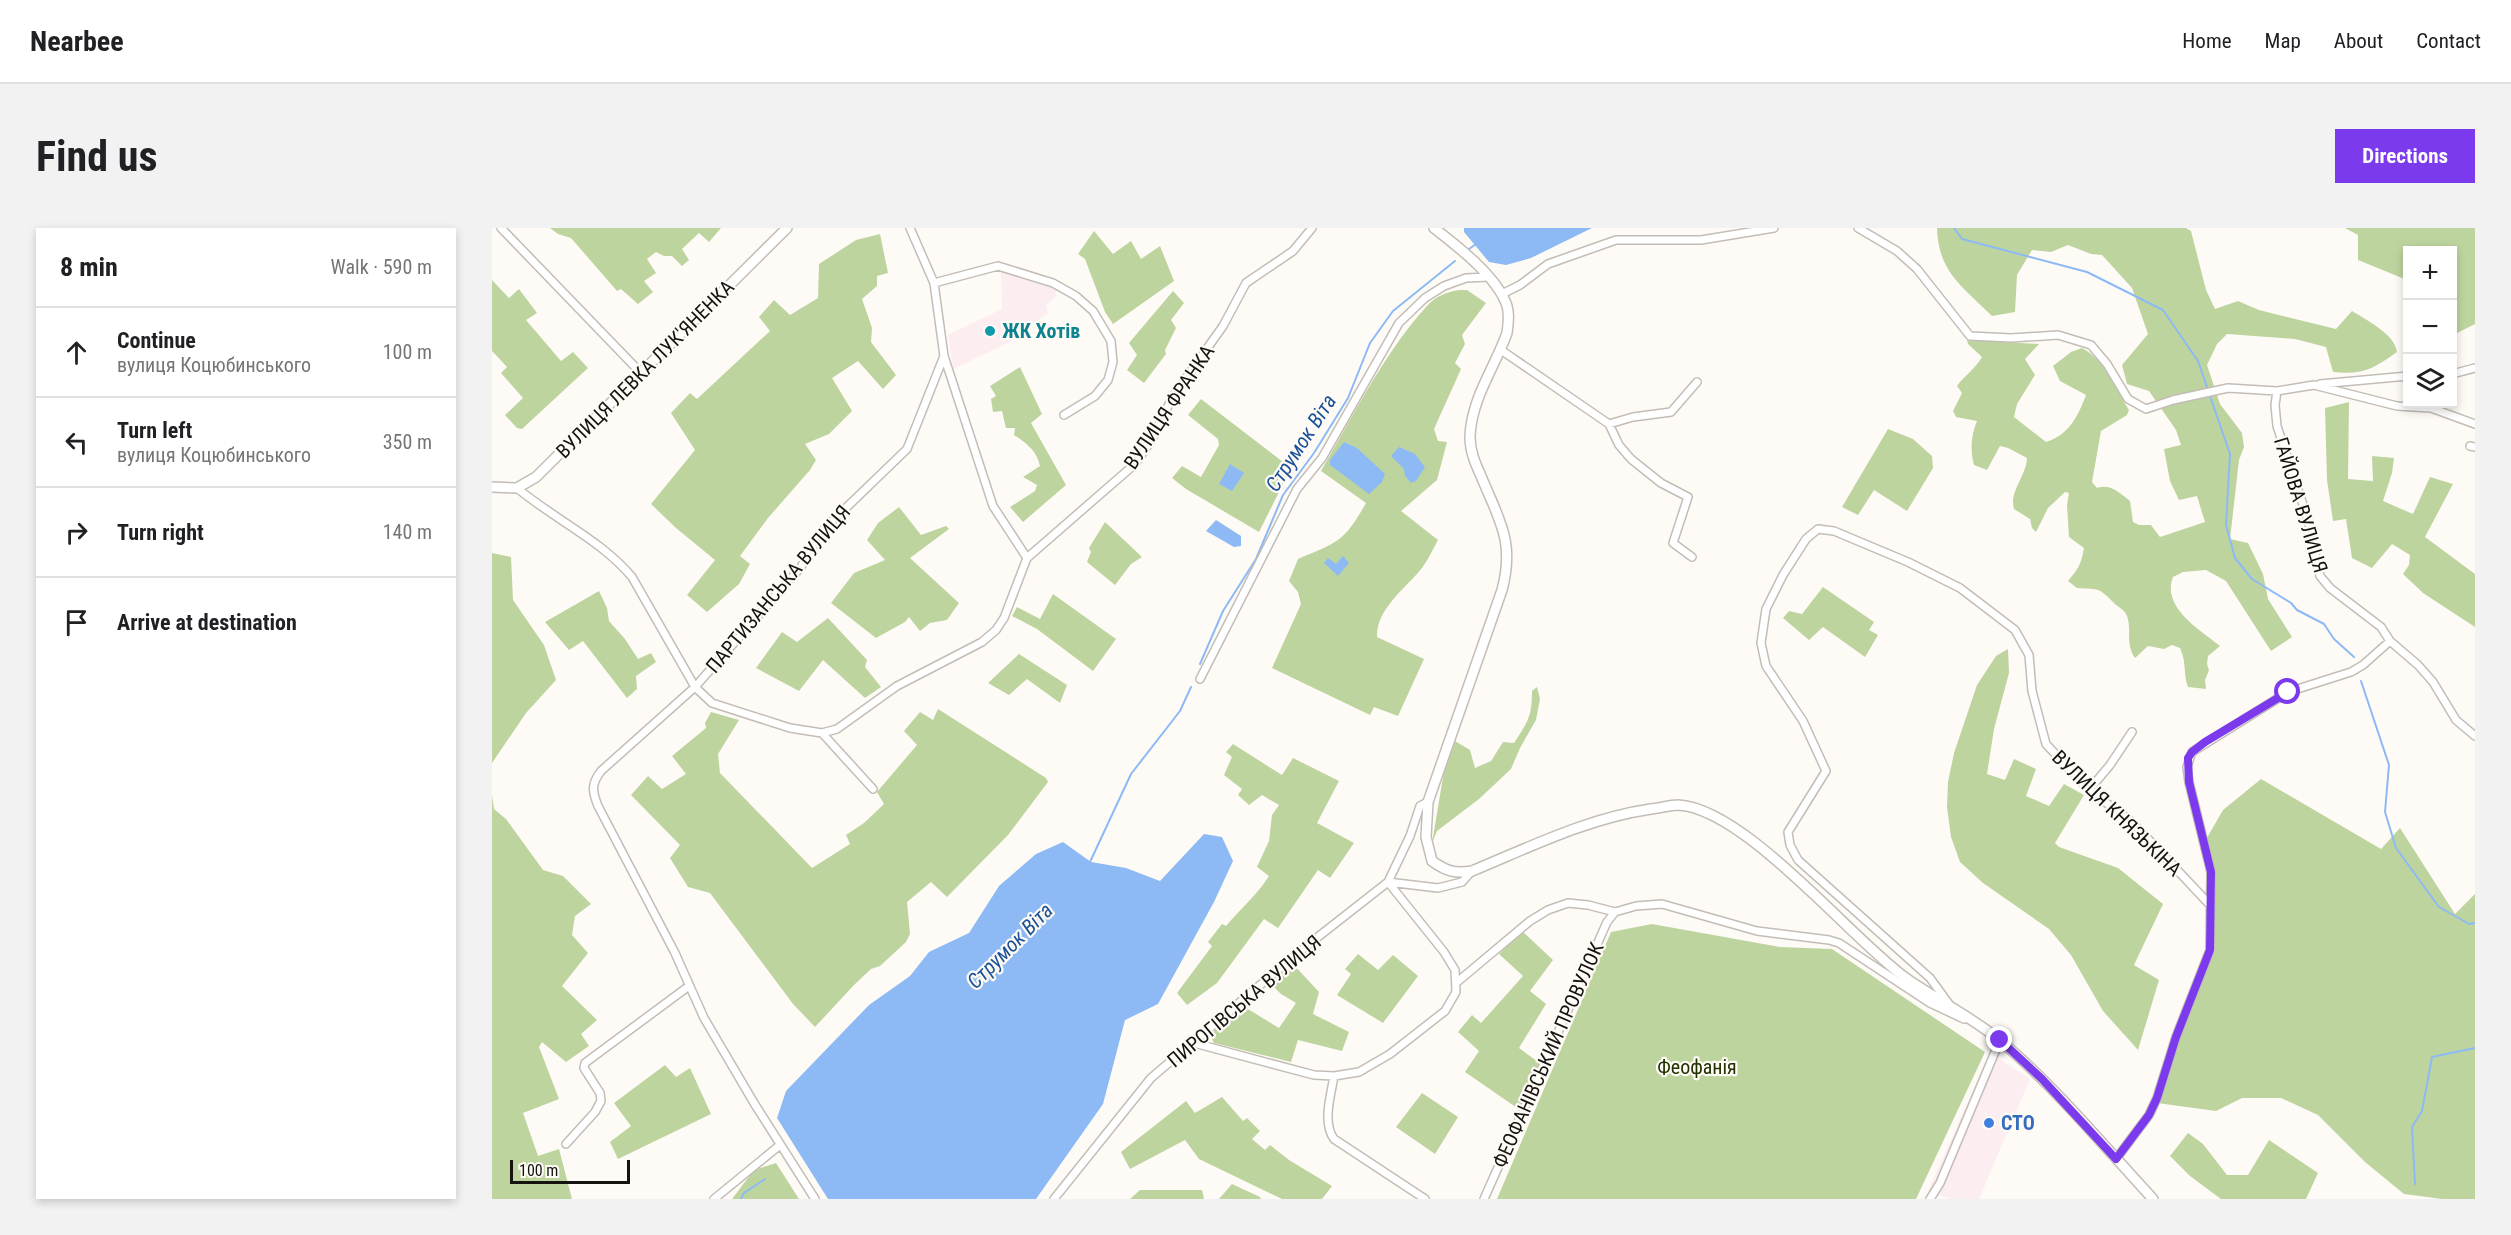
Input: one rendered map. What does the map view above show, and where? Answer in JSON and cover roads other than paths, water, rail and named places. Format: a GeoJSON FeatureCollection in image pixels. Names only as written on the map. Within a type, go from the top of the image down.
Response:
{"type":"FeatureCollection","features":[{"type":"Feature","properties":{"kind":"street"},"geometry":{"type":"LineString","coordinates":[[501,228],[640,372]]}},
{"type":"Feature","properties":{"kind":"street","name":"ВУЛИЦЯ ЛЕВКА ЛУК'ЯНЕНКА"},"geometry":{"type":"LineString","coordinates":[[517,488],[528,483],[544,469],[787,228]]}},
{"type":"Feature","properties":{"kind":"street","name":"ПАРТИЗАНСЬКА ВУЛИЦЯ"},"geometry":{"type":"LineString","coordinates":[[815,1199],[704,1018],[675,953],[598,806],[592,788],[593,781],[601,771],[695,687],[801,567],[822,531],[907,449],[944,356],[934,283],[910,228]]}},
{"type":"Feature","properties":{"kind":"street","name":"ВУЛИЦЯ ФРАНКА"},"geometry":{"type":"LineString","coordinates":[[822,733],[837,729],[897,686],[982,642],[996,630],[1004,618],[1027,558],[1135,464],[1151,441],[1172,398],[1223,326],[1246,283],[1293,251],[1312,228]]}},
{"type":"Feature","properties":{"kind":"street"},"geometry":{"type":"LineString","coordinates":[[1434,228],[1489,277],[1502,294],[1507,306],[1509,321],[1501,350],[1477,402],[1471,423],[1470,438],[1472,454],[1505,534],[1508,551],[1507,571],[1428,802],[1426,837],[1432,861],[1446,871],[1472,872],[1560,834],[1623,813],[1679,805],[1710,812],[1736,829],[1769,856],[1906,978],[2000,1040],[2042,1079],[2153,1199]]}},
{"type":"Feature","properties":{"kind":"street"},"geometry":{"type":"LineString","coordinates":[[1502,294],[1520,285],[1548,264],[1616,240],[1653,242],[1701,240],[1774,228]]}},
{"type":"Feature","properties":{"kind":"street"},"geometry":{"type":"LineString","coordinates":[[1858,228],[1897,251],[1917,269],[1970,336],[2011,338],[2058,335],[2091,345],[2107,364],[2128,399],[2146,409],[2228,388],[2277,391],[2403,376]]}},
{"type":"Feature","properties":{"kind":"street"},"geometry":{"type":"LineString","coordinates":[[934,283],[998,266],[1053,283],[1076,296],[1093,311],[1111,341],[1113,362],[1108,380],[1095,396],[1064,416]]}},
{"type":"Feature","properties":{"kind":"street"},"geometry":{"type":"LineString","coordinates":[[1200,679],[1297,489],[1322,458],[1399,322],[1425,298],[1444,286],[1466,278],[1489,277]]}},
{"type":"Feature","properties":{"kind":"street"},"geometry":{"type":"LineString","coordinates":[[1501,350],[1609,424],[1619,445],[1631,459],[1661,483],[1688,497],[1673,543],[1692,557]]}},
{"type":"Feature","properties":{"kind":"street"},"geometry":{"type":"LineString","coordinates":[[944,356],[993,506],[1027,558]]}},
{"type":"Feature","properties":{"kind":"street"},"geometry":{"type":"LineString","coordinates":[[2457,373],[2475,368]]}},
{"type":"Feature","properties":{"kind":"street"},"geometry":{"type":"LineString","coordinates":[[1609,424],[1671,412],[1697,382]]}},
{"type":"Feature","properties":{"kind":"street"},"geometry":{"type":"LineString","coordinates":[[2314,385],[2397,406],[2431,408],[2475,424]]}},
{"type":"Feature","properties":{"kind":"street","name":"ГАЙОВА ВУЛИЦЯ"},"geometry":{"type":"LineString","coordinates":[[2277,391],[2277,426],[2305,511],[2320,576],[2330,588],[2381,627],[2390,641],[2418,665],[2433,682],[2456,720],[2475,736]]}},
{"type":"Feature","properties":{"kind":"street"},"geometry":{"type":"LineString","coordinates":[[492,487],[517,488],[543,510],[619,562],[632,577],[695,687],[712,703],[790,728],[822,733],[873,789]]}},
{"type":"Feature","properties":{"kind":"street","name":"ВУЛИЦЯ КНЯЗЬКІНА"},"geometry":{"type":"LineString","coordinates":[[1952,1007],[1930,978],[1798,860],[1790,845],[1788,832],[1826,771],[1803,721],[1766,666],[1761,643],[1766,609],[1783,575],[1806,539],[1818,529],[1834,531],[1905,561],[1960,588],[2015,630],[2029,655],[2032,691],[2046,744],[2089,790],[2133,822],[2211,906]]}},
{"type":"Feature","properties":{"kind":"street"},"geometry":{"type":"LineString","coordinates":[[2116,1159],[2149,1115],[2157,1098],[2176,1037],[2210,950],[2211,872],[2188,774],[2188,758],[2192,752],[2288,692],[2351,672],[2363,665],[2390,641]]}},
{"type":"Feature","properties":{"kind":"street"},"geometry":{"type":"LineString","coordinates":[[2089,790],[2110,765],[2132,732]]}},
{"type":"Feature","properties":{"kind":"street"},"geometry":{"type":"LineString","coordinates":[[1388,882],[1410,836],[1420,806],[1428,802]]}},
{"type":"Feature","properties":{"kind":"street"},"geometry":{"type":"LineString","coordinates":[[1388,882],[1438,888],[1462,882],[1472,872]]}},
{"type":"Feature","properties":{"kind":"street"},"geometry":{"type":"LineString","coordinates":[[1194,1043],[1314,1075],[1334,1076],[1359,1072],[1390,1054],[1445,1011],[1456,992],[1455,970],[1444,952],[1388,882]]}},
{"type":"Feature","properties":{"kind":"street","name":"ПИРОГІВСЬКА ВУЛИЦЯ"},"geometry":{"type":"LineString","coordinates":[[1054,1199],[1151,1078],[1300,951],[1388,882]]}},
{"type":"Feature","properties":{"kind":"street"},"geometry":{"type":"LineString","coordinates":[[1456,983],[1530,921],[1548,910],[1568,903],[1588,904],[1615,912],[1636,906],[1662,904],[1757,931],[1830,940],[1851,950],[1930,1003],[1982,1029]]}},
{"type":"Feature","properties":{"kind":"street","name":"ФЕОФАНІВСЬКИЙ ПРОВУЛОК"},"geometry":{"type":"LineString","coordinates":[[1484,1199],[1608,922],[1615,912]]}},
{"type":"Feature","properties":{"kind":"street"},"geometry":{"type":"LineString","coordinates":[[566,1144],[601,1101],[600,1093],[584,1068],[585,1063],[689,986]]}},
{"type":"Feature","properties":{"kind":"street"},"geometry":{"type":"LineString","coordinates":[[1930,1199],[1940,1183],[2000,1040]]}},
{"type":"Feature","properties":{"kind":"street"},"geometry":{"type":"LineString","coordinates":[[1334,1076],[1328,1123],[1329,1132],[1334,1139],[1425,1199]]}},
{"type":"Feature","properties":{"kind":"street"},"geometry":{"type":"LineString","coordinates":[[714,1199],[780,1145]]}},
{"type":"Feature","properties":{"kind":"water"},"geometry":{"type":"Polygon","coordinates":[[[1464,228],[1592,228],[1531,258],[1506,265],[1489,262],[1464,232],[1464,228]]]}},
{"type":"Feature","properties":{"kind":"water"},"geometry":{"type":"Polygon","coordinates":[[[1344,442],[1357,448],[1385,474],[1382,482],[1369,494],[1330,465],[1330,460],[1344,442]]]}},
{"type":"Feature","properties":{"kind":"water"},"geometry":{"type":"Polygon","coordinates":[[[1399,447],[1415,454],[1425,467],[1416,481],[1411,483],[1405,476],[1404,469],[1391,456],[1399,447]]]}},
{"type":"Feature","properties":{"kind":"water"},"geometry":{"type":"Polygon","coordinates":[[[1230,464],[1244,473],[1232,491],[1219,484],[1230,464]]]}},
{"type":"Feature","properties":{"kind":"water"},"geometry":{"type":"Polygon","coordinates":[[[1216,520],[1241,536],[1241,546],[1234,547],[1206,531],[1216,520]]]}},
{"type":"Feature","properties":{"kind":"water"},"geometry":{"type":"Polygon","coordinates":[[[1343,556],[1349,563],[1338,576],[1324,563],[1328,558],[1336,564],[1343,556]]]}},
{"type":"Feature","properties":{"kind":"water"},"geometry":{"type":"Polygon","coordinates":[[[1204,834],[1222,837],[1233,861],[1214,902],[1158,1004],[1125,1020],[1103,1104],[1036,1199],[828,1199],[777,1118],[786,1091],[869,1005],[910,976],[929,952],[969,933],[999,886],[1036,854],[1063,842],[1091,862],[1126,868],[1160,881],[1204,834]]]}},
{"type":"Feature","properties":{"kind":"waterway","name":"Струмок Віта"},"geometry":{"type":"LineString","coordinates":[[1954,228],[1962,239],[2087,272],[2163,310],[2198,361],[2230,454],[2226,525],[2235,558],[2252,579],[2291,603],[2297,610],[2324,624],[2334,639],[2354,657]]}},
{"type":"Feature","properties":{"kind":"waterway","name":"Струмок Віта"},"geometry":{"type":"LineString","coordinates":[[1469,249],[1476,244]]}},
{"type":"Feature","properties":{"kind":"waterway","name":"Струмок Віта"},"geometry":{"type":"LineString","coordinates":[[1200,664],[1223,611],[1256,559],[1283,495],[1314,453],[1348,398],[1370,343],[1393,311],[1455,261]]}},
{"type":"Feature","properties":{"kind":"waterway","name":"Струмок Віта"},"geometry":{"type":"LineString","coordinates":[[2361,681],[2389,765],[2385,812],[2396,848],[2439,907],[2469,924],[2475,923]]}},
{"type":"Feature","properties":{"kind":"waterway","name":"Струмок Віта"},"geometry":{"type":"LineString","coordinates":[[1090,862],[1131,774],[1180,711],[1191,687]]}},
{"type":"Feature","properties":{"kind":"waterway"},"geometry":{"type":"LineString","coordinates":[[2415,1184],[2412,1127],[2422,1111],[2432,1057],[2475,1048]]}},
{"type":"Feature","properties":{"kind":"waterway","name":"Струмок Віта"},"geometry":{"type":"LineString","coordinates":[[741,1199],[744,1193],[765,1179]]}},
{"type":"Feature","properties":{"kind":"place","name":"ЖК Хотів"},"geometry":{"type":"Point","coordinates":[990,331]}},
{"type":"Feature","properties":{"kind":"place","name":"СТО"},"geometry":{"type":"Point","coordinates":[1989,1123]}},
{"type":"Feature","properties":{"kind":"park label","name":"Феофанія"},"geometry":{"type":"Point","coordinates":[1697,1067]}}]}
